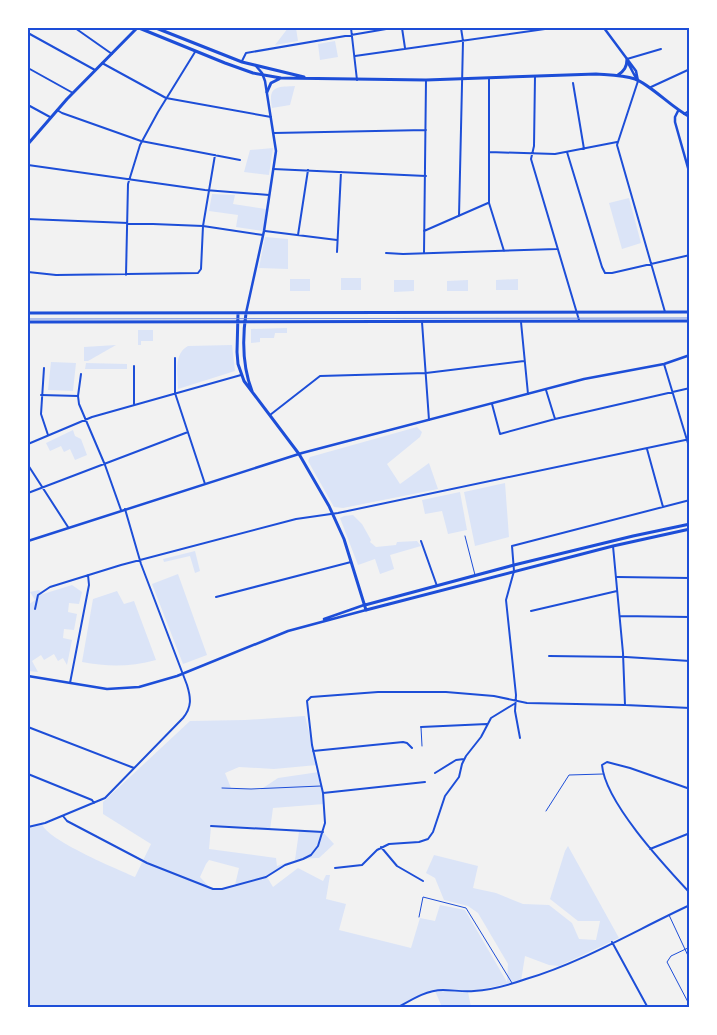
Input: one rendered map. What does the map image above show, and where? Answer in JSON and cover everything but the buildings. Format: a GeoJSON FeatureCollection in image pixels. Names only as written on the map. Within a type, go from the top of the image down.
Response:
{"type":"FeatureCollection","features":[{"type":"Feature","properties":{"kind":"main road"},"geometry":{"type":"LineString","coordinates":[[28,144],[50,117],[138,28],[195,52],[264,76],[282,78],[426,80],[596,74],[617,75],[638,81],[650,88],[678,111],[690,118]]}},
{"type":"Feature","properties":{"kind":"main road"},"geometry":{"type":"LineString","coordinates":[[156,28],[242,62],[310,79]]}},
{"type":"Feature","properties":{"kind":"main road"},"geometry":{"type":"LineString","coordinates":[[617,75],[624,70],[627,60]]}},
{"type":"Feature","properties":{"kind":"main road"},"geometry":{"type":"LineString","coordinates":[[267,92],[271,83],[282,78]]}},
{"type":"Feature","properties":{"kind":"main road"},"geometry":{"type":"LineString","coordinates":[[28,313],[690,312]]}},
{"type":"Feature","properties":{"kind":"main road"},"geometry":{"type":"LineString","coordinates":[[238,313],[237,352],[241,375],[299,454],[333,513],[366,610],[613,546],[690,529]]}},
{"type":"Feature","properties":{"kind":"main road"},"geometry":{"type":"LineString","coordinates":[[246,313],[244,364],[253,393]]}},
{"type":"Feature","properties":{"kind":"main road"},"geometry":{"type":"LineString","coordinates":[[28,322],[690,321]]}},
{"type":"Feature","properties":{"kind":"main road"},"geometry":{"type":"LineString","coordinates":[[364,605],[514,565],[690,524]]}},
{"type":"Feature","properties":{"kind":"street"},"geometry":{"type":"LineString","coordinates":[[75,28],[112,54]]}},
{"type":"Feature","properties":{"kind":"street"},"geometry":{"type":"LineString","coordinates":[[351,28],[357,80]]}},
{"type":"Feature","properties":{"kind":"street"},"geometry":{"type":"LineString","coordinates":[[242,62],[246,53],[392,28]]}},
{"type":"Feature","properties":{"kind":"street"},"geometry":{"type":"LineString","coordinates":[[402,28],[405,48]]}},
{"type":"Feature","properties":{"kind":"street"},"geometry":{"type":"LineString","coordinates":[[459,216],[463,41],[461,28]]}},
{"type":"Feature","properties":{"kind":"street"},"geometry":{"type":"LineString","coordinates":[[355,56],[552,28]]}},
{"type":"Feature","properties":{"kind":"street"},"geometry":{"type":"LineString","coordinates":[[604,28],[636,71],[638,81],[618,142],[665,312]]}},
{"type":"Feature","properties":{"kind":"street"},"geometry":{"type":"LineString","coordinates":[[28,33],[95,70]]}},
{"type":"Feature","properties":{"kind":"street"},"geometry":{"type":"LineString","coordinates":[[627,60],[661,50]]}},
{"type":"Feature","properties":{"kind":"street"},"geometry":{"type":"LineString","coordinates":[[126,275],[129,180],[141,141],[195,52]]}},
{"type":"Feature","properties":{"kind":"street"},"geometry":{"type":"LineString","coordinates":[[102,63],[166,98],[271,117]]}},
{"type":"Feature","properties":{"kind":"street"},"geometry":{"type":"LineString","coordinates":[[246,313],[263,233],[276,151],[264,76],[256,66]]}},
{"type":"Feature","properties":{"kind":"street"},"geometry":{"type":"LineString","coordinates":[[28,68],[73,93]]}},
{"type":"Feature","properties":{"kind":"street"},"geometry":{"type":"LineString","coordinates":[[650,88],[654,84],[690,69]]}},
{"type":"Feature","properties":{"kind":"street"},"geometry":{"type":"LineString","coordinates":[[535,76],[535,137],[531,162],[580,322]]}},
{"type":"Feature","properties":{"kind":"street"},"geometry":{"type":"LineString","coordinates":[[490,78],[489,203],[504,251]]}},
{"type":"Feature","properties":{"kind":"street"},"geometry":{"type":"LineString","coordinates":[[424,253],[426,80]]}},
{"type":"Feature","properties":{"kind":"street"},"geometry":{"type":"LineString","coordinates":[[573,83],[584,149]]}},
{"type":"Feature","properties":{"kind":"street"},"geometry":{"type":"LineString","coordinates":[[28,106],[50,117]]}},
{"type":"Feature","properties":{"kind":"street"},"geometry":{"type":"LineString","coordinates":[[57,110],[141,141],[240,160]]}},
{"type":"Feature","properties":{"kind":"street"},"geometry":{"type":"LineString","coordinates":[[684,114],[690,110]]}},
{"type":"Feature","properties":{"kind":"street"},"geometry":{"type":"LineString","coordinates":[[678,111],[675,122],[690,175]]}},
{"type":"Feature","properties":{"kind":"street"},"geometry":{"type":"LineString","coordinates":[[274,133],[426,130]]}},
{"type":"Feature","properties":{"kind":"street"},"geometry":{"type":"LineString","coordinates":[[488,152],[555,154],[618,142]]}},
{"type":"Feature","properties":{"kind":"street"},"geometry":{"type":"LineString","coordinates":[[568,152],[605,273],[608,274],[690,255]]}},
{"type":"Feature","properties":{"kind":"street"},"geometry":{"type":"LineString","coordinates":[[28,272],[56,275],[198,273],[201,269],[203,226],[215,155]]}},
{"type":"Feature","properties":{"kind":"street"},"geometry":{"type":"LineString","coordinates":[[28,165],[208,190],[269,195]]}},
{"type":"Feature","properties":{"kind":"street"},"geometry":{"type":"LineString","coordinates":[[273,169],[426,176]]}},
{"type":"Feature","properties":{"kind":"street"},"geometry":{"type":"LineString","coordinates":[[298,235],[308,170]]}},
{"type":"Feature","properties":{"kind":"street"},"geometry":{"type":"LineString","coordinates":[[336,252],[341,172]]}},
{"type":"Feature","properties":{"kind":"street"},"geometry":{"type":"LineString","coordinates":[[424,232],[489,203]]}},
{"type":"Feature","properties":{"kind":"street"},"geometry":{"type":"LineString","coordinates":[[28,220],[203,226],[337,240]]}},
{"type":"Feature","properties":{"kind":"street"},"geometry":{"type":"LineString","coordinates":[[386,253],[557,249]]}},
{"type":"Feature","properties":{"kind":"street"},"geometry":{"type":"LineString","coordinates":[[422,322],[429,420]]}},
{"type":"Feature","properties":{"kind":"street"},"geometry":{"type":"LineString","coordinates":[[521,322],[528,394]]}},
{"type":"Feature","properties":{"kind":"street"},"geometry":{"type":"LineString","coordinates":[[28,541],[299,454],[584,379],[664,364],[690,356]]}},
{"type":"Feature","properties":{"kind":"street"},"geometry":{"type":"LineString","coordinates":[[175,358],[175,393],[205,484]]}},
{"type":"Feature","properties":{"kind":"street"},"geometry":{"type":"LineString","coordinates":[[270,415],[320,376],[426,373],[524,362]]}},
{"type":"Feature","properties":{"kind":"street"},"geometry":{"type":"LineString","coordinates":[[664,364],[690,450]]}},
{"type":"Feature","properties":{"kind":"street"},"geometry":{"type":"LineString","coordinates":[[134,366],[134,405]]}},
{"type":"Feature","properties":{"kind":"street"},"geometry":{"type":"LineString","coordinates":[[44,368],[41,414],[48,435]]}},
{"type":"Feature","properties":{"kind":"street"},"geometry":{"type":"LineString","coordinates":[[28,827],[42,824],[94,803],[112,791],[183,718],[188,710],[191,699],[123,510],[79,404],[78,396],[81,374]]}},
{"type":"Feature","properties":{"kind":"street"},"geometry":{"type":"LineString","coordinates":[[28,444],[85,420],[241,375]]}},
{"type":"Feature","properties":{"kind":"street"},"geometry":{"type":"LineString","coordinates":[[492,404],[500,434],[555,419],[690,388]]}},
{"type":"Feature","properties":{"kind":"street"},"geometry":{"type":"LineString","coordinates":[[546,390],[555,419]]}},
{"type":"Feature","properties":{"kind":"street"},"geometry":{"type":"LineString","coordinates":[[41,395],[78,396]]}},
{"type":"Feature","properties":{"kind":"street"},"geometry":{"type":"LineString","coordinates":[[28,494],[188,432]]}},
{"type":"Feature","properties":{"kind":"street"},"geometry":{"type":"LineString","coordinates":[[35,609],[38,595],[46,589],[88,575],[296,519],[690,439]]}},
{"type":"Feature","properties":{"kind":"street"},"geometry":{"type":"LineString","coordinates":[[647,448],[663,507]]}},
{"type":"Feature","properties":{"kind":"street"},"geometry":{"type":"LineString","coordinates":[[28,465],[41,488],[68,527]]}},
{"type":"Feature","properties":{"kind":"street"},"geometry":{"type":"LineString","coordinates":[[520,738],[515,711],[516,696],[506,600],[514,571],[512,546],[690,500]]}},
{"type":"Feature","properties":{"kind":"street"},"geometry":{"type":"LineString","coordinates":[[421,541],[437,586]]}},
{"type":"Feature","properties":{"kind":"street"},"geometry":{"type":"LineString","coordinates":[[613,546],[620,616],[625,705]]}},
{"type":"Feature","properties":{"kind":"street"},"geometry":{"type":"LineString","coordinates":[[216,597],[351,562]]}},
{"type":"Feature","properties":{"kind":"street"},"geometry":{"type":"LineString","coordinates":[[70,683],[89,585],[88,575]]}},
{"type":"Feature","properties":{"kind":"street"},"geometry":{"type":"LineString","coordinates":[[616,577],[690,578]]}},
{"type":"Feature","properties":{"kind":"street"},"geometry":{"type":"LineString","coordinates":[[531,611],[617,591]]}},
{"type":"Feature","properties":{"kind":"street"},"geometry":{"type":"LineString","coordinates":[[28,676],[107,689],[124,689],[150,685],[182,674],[279,634],[364,605]]}},
{"type":"Feature","properties":{"kind":"street"},"geometry":{"type":"LineString","coordinates":[[321,621],[366,610]]}},
{"type":"Feature","properties":{"kind":"street"},"geometry":{"type":"LineString","coordinates":[[620,616],[690,617]]}},
{"type":"Feature","properties":{"kind":"street"},"geometry":{"type":"LineString","coordinates":[[549,656],[623,657],[690,661]]}},
{"type":"Feature","properties":{"kind":"street"},"geometry":{"type":"LineString","coordinates":[[63,816],[67,821],[147,862],[213,889],[222,889],[266,877],[285,865],[303,860],[316,849],[324,823],[323,793],[313,751],[307,700],[311,697],[367,692],[446,692],[494,696],[527,703],[690,708]]}},
{"type":"Feature","properties":{"kind":"street"},"geometry":{"type":"LineString","coordinates":[[335,868],[362,865],[381,847],[394,842],[425,841],[430,837],[445,796],[459,777],[464,759],[481,737],[493,716],[513,705],[515,701]]}},
{"type":"Feature","properties":{"kind":"street"},"geometry":{"type":"LineString","coordinates":[[421,726],[487,724]]}},
{"type":"Feature","properties":{"kind":"street"},"geometry":{"type":"LineString","coordinates":[[28,727],[134,768]]}},
{"type":"Feature","properties":{"kind":"street"},"geometry":{"type":"LineString","coordinates":[[313,751],[403,742],[412,748]]}},
{"type":"Feature","properties":{"kind":"street"},"geometry":{"type":"LineString","coordinates":[[435,773],[456,760],[464,759]]}},
{"type":"Feature","properties":{"kind":"street"},"geometry":{"type":"LineString","coordinates":[[690,789],[608,762],[604,763],[602,767],[622,810],[650,849],[690,893]]}},
{"type":"Feature","properties":{"kind":"street"},"geometry":{"type":"LineString","coordinates":[[28,774],[92,800],[94,803]]}},
{"type":"Feature","properties":{"kind":"street"},"geometry":{"type":"LineString","coordinates":[[323,793],[425,782]]}},
{"type":"Feature","properties":{"kind":"street"},"geometry":{"type":"LineString","coordinates":[[211,826],[322,832]]}},
{"type":"Feature","properties":{"kind":"street"},"geometry":{"type":"LineString","coordinates":[[650,849],[690,833]]}},
{"type":"Feature","properties":{"kind":"street"},"geometry":{"type":"LineString","coordinates":[[381,847],[397,866],[423,881]]}},
{"type":"Feature","properties":{"kind":"street"},"geometry":{"type":"LineString","coordinates":[[397,1008],[424,994],[435,991],[476,991],[512,984],[545,973],[690,905]]}},
{"type":"Feature","properties":{"kind":"street"},"geometry":{"type":"LineString","coordinates":[[612,942],[648,1008]]}},
{"type":"Feature","properties":{"kind":"lane"},"geometry":{"type":"LineString","coordinates":[[465,536],[475,575]]}},
{"type":"Feature","properties":{"kind":"lane"},"geometry":{"type":"LineString","coordinates":[[421,726],[422,746]]}},
{"type":"Feature","properties":{"kind":"lane"},"geometry":{"type":"LineString","coordinates":[[546,811],[568,775],[604,774]]}},
{"type":"Feature","properties":{"kind":"lane"},"geometry":{"type":"LineString","coordinates":[[222,788],[251,789],[322,786]]}},
{"type":"Feature","properties":{"kind":"lane"},"geometry":{"type":"LineString","coordinates":[[419,917],[423,897],[466,908],[512,984]]}},
{"type":"Feature","properties":{"kind":"lane"},"geometry":{"type":"LineString","coordinates":[[669,914],[690,960]]}},
{"type":"Feature","properties":{"kind":"lane"},"geometry":{"type":"LineString","coordinates":[[689,1004],[667,962],[671,956],[690,947]]}},
{"type":"Feature","properties":{"kind":"shaded area"},"geometry":{"type":"Polygon","coordinates":[[[288,28],[296,28],[298,41],[275,45],[288,28]]]}},
{"type":"Feature","properties":{"kind":"shaded area"},"geometry":{"type":"Polygon","coordinates":[[[335,41],[338,57],[320,60],[318,44],[335,41]]]}},
{"type":"Feature","properties":{"kind":"shaded area"},"geometry":{"type":"Polygon","coordinates":[[[295,86],[290,105],[272,108],[271,95],[275,89],[295,86]]]}},
{"type":"Feature","properties":{"kind":"shaded area"},"geometry":{"type":"Polygon","coordinates":[[[273,148],[269,175],[244,172],[250,150],[273,148]]]}},
{"type":"Feature","properties":{"kind":"shaded area"},"geometry":{"type":"Polygon","coordinates":[[[212,194],[235,195],[233,204],[266,209],[263,231],[236,227],[238,215],[209,211],[212,194]]]}},
{"type":"Feature","properties":{"kind":"shaded area"},"geometry":{"type":"Polygon","coordinates":[[[629,198],[641,243],[622,249],[609,203],[629,198]]]}},
{"type":"Feature","properties":{"kind":"shaded area"},"geometry":{"type":"Polygon","coordinates":[[[265,237],[288,239],[288,269],[259,268],[265,237]]]}},
{"type":"Feature","properties":{"kind":"shaded area"},"geometry":{"type":"Polygon","coordinates":[[[341,278],[361,278],[361,290],[341,290],[341,278]]]}},
{"type":"Feature","properties":{"kind":"shaded area"},"geometry":{"type":"Polygon","coordinates":[[[290,279],[310,279],[310,291],[290,291],[290,279]]]}},
{"type":"Feature","properties":{"kind":"shaded area"},"geometry":{"type":"Polygon","coordinates":[[[518,279],[518,290],[496,290],[496,280],[518,279]]]}},
{"type":"Feature","properties":{"kind":"shaded area"},"geometry":{"type":"Polygon","coordinates":[[[394,280],[414,280],[414,291],[394,292],[394,280]]]}},
{"type":"Feature","properties":{"kind":"shaded area"},"geometry":{"type":"Polygon","coordinates":[[[468,280],[468,291],[447,291],[447,281],[468,280]]]}},
{"type":"Feature","properties":{"kind":"shaded area"},"geometry":{"type":"Polygon","coordinates":[[[287,328],[287,333],[275,333],[274,338],[260,338],[260,342],[251,343],[251,329],[287,328]]]}},
{"type":"Feature","properties":{"kind":"shaded area"},"geometry":{"type":"Polygon","coordinates":[[[138,330],[153,330],[153,341],[141,341],[141,345],[138,345],[138,330]]]}},
{"type":"Feature","properties":{"kind":"shaded area"},"geometry":{"type":"Polygon","coordinates":[[[116,345],[88,361],[84,361],[84,347],[116,345]]]}},
{"type":"Feature","properties":{"kind":"shaded area"},"geometry":{"type":"Polygon","coordinates":[[[232,345],[235,371],[178,389],[177,365],[183,350],[188,346],[232,345]]]}},
{"type":"Feature","properties":{"kind":"shaded area"},"geometry":{"type":"Polygon","coordinates":[[[51,362],[76,363],[73,391],[48,390],[51,362]]]}},
{"type":"Feature","properties":{"kind":"shaded area"},"geometry":{"type":"Polygon","coordinates":[[[86,363],[127,364],[127,369],[85,369],[86,363]]]}},
{"type":"Feature","properties":{"kind":"shaded area"},"geometry":{"type":"Polygon","coordinates":[[[417,427],[422,432],[420,437],[387,464],[400,484],[429,463],[438,489],[343,508],[334,507],[308,461],[310,457],[417,427]]]}},
{"type":"Feature","properties":{"kind":"shaded area"},"geometry":{"type":"Polygon","coordinates":[[[73,430],[75,436],[81,439],[87,455],[75,460],[70,449],[64,452],[61,446],[50,451],[46,443],[73,430]]]}},
{"type":"Feature","properties":{"kind":"shaded area"},"geometry":{"type":"Polygon","coordinates":[[[505,483],[509,537],[475,546],[464,492],[505,483]]]}},
{"type":"Feature","properties":{"kind":"shaded area"},"geometry":{"type":"Polygon","coordinates":[[[460,492],[467,530],[448,534],[442,511],[425,514],[422,500],[460,492]]]}},
{"type":"Feature","properties":{"kind":"shaded area"},"geometry":{"type":"Polygon","coordinates":[[[353,515],[362,524],[371,540],[370,542],[376,547],[396,545],[397,542],[417,541],[421,546],[390,555],[394,569],[380,574],[375,559],[358,565],[340,518],[353,515]]]}},
{"type":"Feature","properties":{"kind":"shaded area"},"geometry":{"type":"Polygon","coordinates":[[[195,551],[200,571],[195,573],[190,556],[164,562],[163,559],[195,551]]]}},
{"type":"Feature","properties":{"kind":"shaded area"},"geometry":{"type":"Polygon","coordinates":[[[178,574],[207,655],[183,664],[152,584],[178,574]]]}},
{"type":"Feature","properties":{"kind":"shaded area"},"geometry":{"type":"Polygon","coordinates":[[[72,585],[82,592],[79,604],[69,603],[68,612],[77,614],[74,630],[64,629],[63,638],[72,640],[67,665],[63,658],[58,661],[54,654],[44,660],[41,655],[32,661],[38,672],[28,671],[28,605],[35,600],[30,592],[39,590],[43,594],[72,585]]]}},
{"type":"Feature","properties":{"kind":"shaded area"},"geometry":{"type":"Polygon","coordinates":[[[117,591],[124,604],[134,601],[156,660],[119,666],[82,662],[93,599],[117,591]]]}},
{"type":"Feature","properties":{"kind":"shaded area"},"geometry":{"type":"Polygon","coordinates":[[[305,716],[317,765],[274,769],[239,767],[225,773],[231,788],[260,790],[278,778],[319,772],[324,804],[273,808],[270,830],[323,832],[334,844],[319,858],[297,861],[267,877],[273,887],[298,868],[323,881],[326,875],[330,875],[326,899],[346,904],[339,930],[411,948],[420,918],[435,921],[440,905],[465,910],[507,982],[508,964],[478,913],[468,906],[444,900],[435,878],[426,873],[434,855],[478,866],[473,888],[496,893],[523,904],[549,905],[572,923],[579,939],[596,940],[600,921],[578,921],[550,899],[568,846],[619,938],[559,966],[549,965],[525,956],[521,981],[468,992],[471,1007],[442,1007],[435,991],[424,994],[402,1006],[404,1008],[28,1008],[28,827],[42,824],[47,831],[69,846],[135,877],[151,844],[103,814],[103,802],[190,721],[305,716]],[[211,827],[209,849],[276,858],[277,866],[295,860],[299,832],[211,827]],[[209,860],[200,877],[210,888],[220,889],[235,885],[239,868],[209,860]]]}},
{"type":"Feature","properties":{"kind":"tram line"},"geometry":{"type":"LineString","coordinates":[[28,319],[690,318]]}}]}
